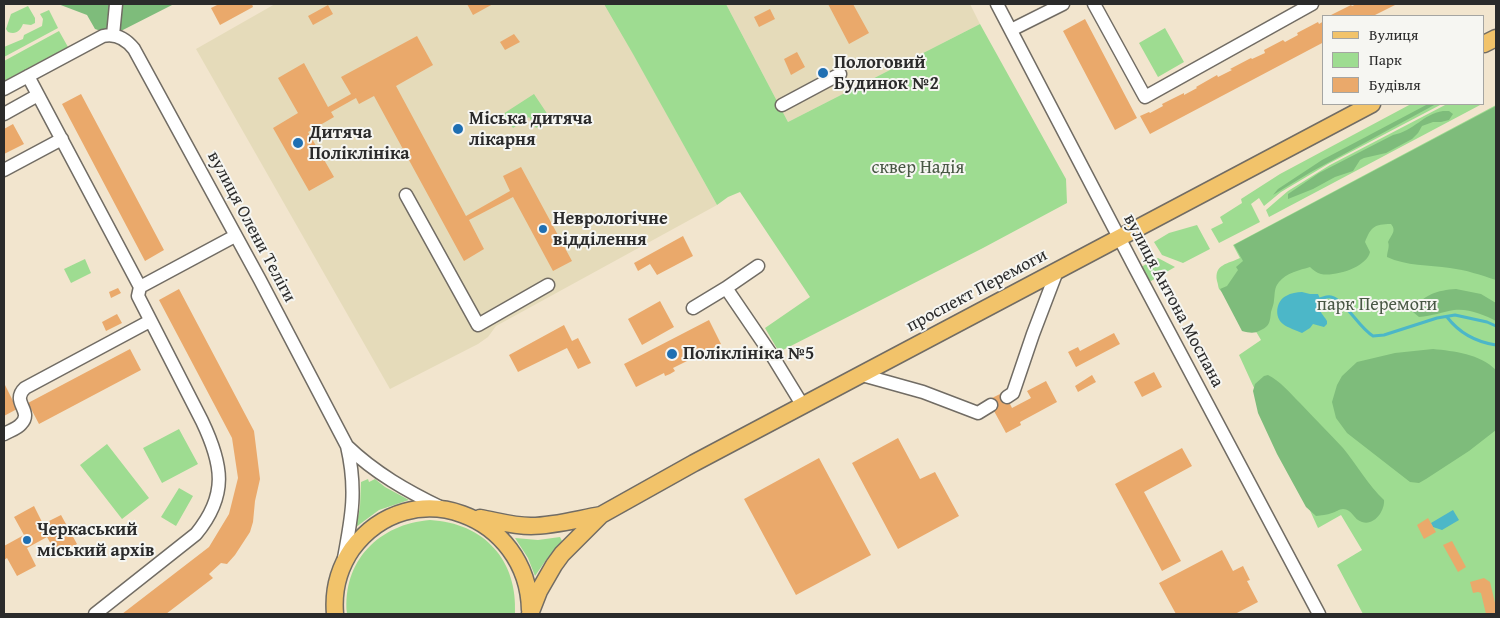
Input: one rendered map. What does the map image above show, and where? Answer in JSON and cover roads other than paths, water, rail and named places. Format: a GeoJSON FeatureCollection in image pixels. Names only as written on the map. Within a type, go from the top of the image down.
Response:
{"type":"FeatureCollection","features":[{"type":"Feature","properties":{"kind":"main road","name":"проспект Перемоги"},"geometry":{"type":"LineString","coordinates":[[530,614],[539,591],[554,565],[562,554],[601,515],[686,467],[1370,105]]}},
{"type":"Feature","properties":{"kind":"main road"},"geometry":{"type":"LineString","coordinates":[[325,614],[335,592],[343,566],[357,542],[378,524],[403,512],[430,508],[444,509],[470,516],[494,531],[512,552],[524,575],[528,588],[530,614]]}},
{"type":"Feature","properties":{"kind":"main road","name":"проспект Перемоги"},"geometry":{"type":"LineString","coordinates":[[470,516],[531,526],[558,524],[601,515]]}},
{"type":"Feature","properties":{"kind":"main road"},"geometry":{"type":"LineString","coordinates":[[335,592],[335,614]]}},
{"type":"Feature","properties":{"kind":"street"},"geometry":{"type":"LineString","coordinates":[[4,89],[95,39],[113,35],[116,4]]}},
{"type":"Feature","properties":{"kind":"street","name":"вулиця Антона Моспана"},"geometry":{"type":"LineString","coordinates":[[997,4],[1319,614]]}},
{"type":"Feature","properties":{"kind":"street"},"geometry":{"type":"LineString","coordinates":[[1011,30],[1063,4]]}},
{"type":"Feature","properties":{"kind":"street"},"geometry":{"type":"LineString","coordinates":[[1094,4],[1145,97],[1312,4]]}},
{"type":"Feature","properties":{"kind":"street","name":"вулиця Олени Теліги"},"geometry":{"type":"LineString","coordinates":[[113,35],[126,40],[134,49],[347,446],[353,482],[353,500],[343,566]]}},
{"type":"Feature","properties":{"kind":"street"},"geometry":{"type":"LineString","coordinates":[[782,105],[840,74]]}},
{"type":"Feature","properties":{"kind":"street"},"geometry":{"type":"LineString","coordinates":[[28,76],[140,287],[138,296],[206,430],[217,462],[219,476],[219,485],[212,510],[196,534],[95,614]]}},
{"type":"Feature","properties":{"kind":"street"},"geometry":{"type":"LineString","coordinates":[[4,114],[38,95]]}},
{"type":"Feature","properties":{"kind":"street"},"geometry":{"type":"LineString","coordinates":[[4,170],[62,139]]}},
{"type":"Feature","properties":{"kind":"street"},"geometry":{"type":"LineString","coordinates":[[406,195],[478,325],[548,285]]}},
{"type":"Feature","properties":{"kind":"street"},"geometry":{"type":"LineString","coordinates":[[140,287],[235,236]]}},
{"type":"Feature","properties":{"kind":"street"},"geometry":{"type":"LineString","coordinates":[[692,308],[758,266]]}},
{"type":"Feature","properties":{"kind":"street"},"geometry":{"type":"LineString","coordinates":[[1006,397],[1013,393],[1057,271]]}},
{"type":"Feature","properties":{"kind":"street"},"geometry":{"type":"LineString","coordinates":[[726,288],[773,357],[803,406]]}},
{"type":"Feature","properties":{"kind":"street"},"geometry":{"type":"LineString","coordinates":[[4,434],[19,426],[25,420],[19,394],[25,388],[150,321]]}},
{"type":"Feature","properties":{"kind":"street"},"geometry":{"type":"LineString","coordinates":[[862,375],[923,392],[978,412],[991,405]]}},
{"type":"Feature","properties":{"kind":"street","name":"вулиця Олени Теліги"},"geometry":{"type":"LineString","coordinates":[[347,446],[367,464],[387,478],[444,509]]}},
{"type":"Feature","properties":{"kind":"water"},"geometry":{"type":"Polygon","coordinates":[[[1302,292],[1318,294],[1322,303],[1320,310],[1327,321],[1324,327],[1313,324],[1302,333],[1287,327],[1280,321],[1277,309],[1283,298],[1302,292]]]}},
{"type":"Feature","properties":{"kind":"water"},"geometry":{"type":"Polygon","coordinates":[[[1453,510],[1459,520],[1442,530],[1433,527],[1431,523],[1453,510]]]}},
{"type":"Feature","properties":{"kind":"waterway"},"geometry":{"type":"LineString","coordinates":[[1320,299],[1327,297],[1336,299],[1373,336],[1384,335],[1437,318],[1455,315],[1487,322],[1496,326]]}},
{"type":"Feature","properties":{"kind":"waterway"},"geometry":{"type":"LineString","coordinates":[[1447,317],[1463,333],[1482,342],[1496,345]]}},
{"type":"Feature","properties":{"kind":"place","name":"Пологовий Будинок №2"},"geometry":{"type":"Point","coordinates":[823,73]}},
{"type":"Feature","properties":{"kind":"place","name":"Міська дитяча лікарня"},"geometry":{"type":"Point","coordinates":[458,129]}},
{"type":"Feature","properties":{"kind":"place","name":"Дитяча Поліклініка"},"geometry":{"type":"Point","coordinates":[298,143]}},
{"type":"Feature","properties":{"kind":"place","name":"Неврологічне відділення"},"geometry":{"type":"Point","coordinates":[543,229]}},
{"type":"Feature","properties":{"kind":"place","name":"Поліклініка №5"},"geometry":{"type":"Point","coordinates":[672,354]}},
{"type":"Feature","properties":{"kind":"place","name":"Черкаський міський архів"},"geometry":{"type":"Point","coordinates":[27,540]}},
{"type":"Feature","properties":{"kind":"park label","name":"сквер Надія"},"geometry":{"type":"Point","coordinates":[918,168]}},
{"type":"Feature","properties":{"kind":"park label","name":"парк Перемоги"},"geometry":{"type":"Point","coordinates":[1377,305]}}]}
